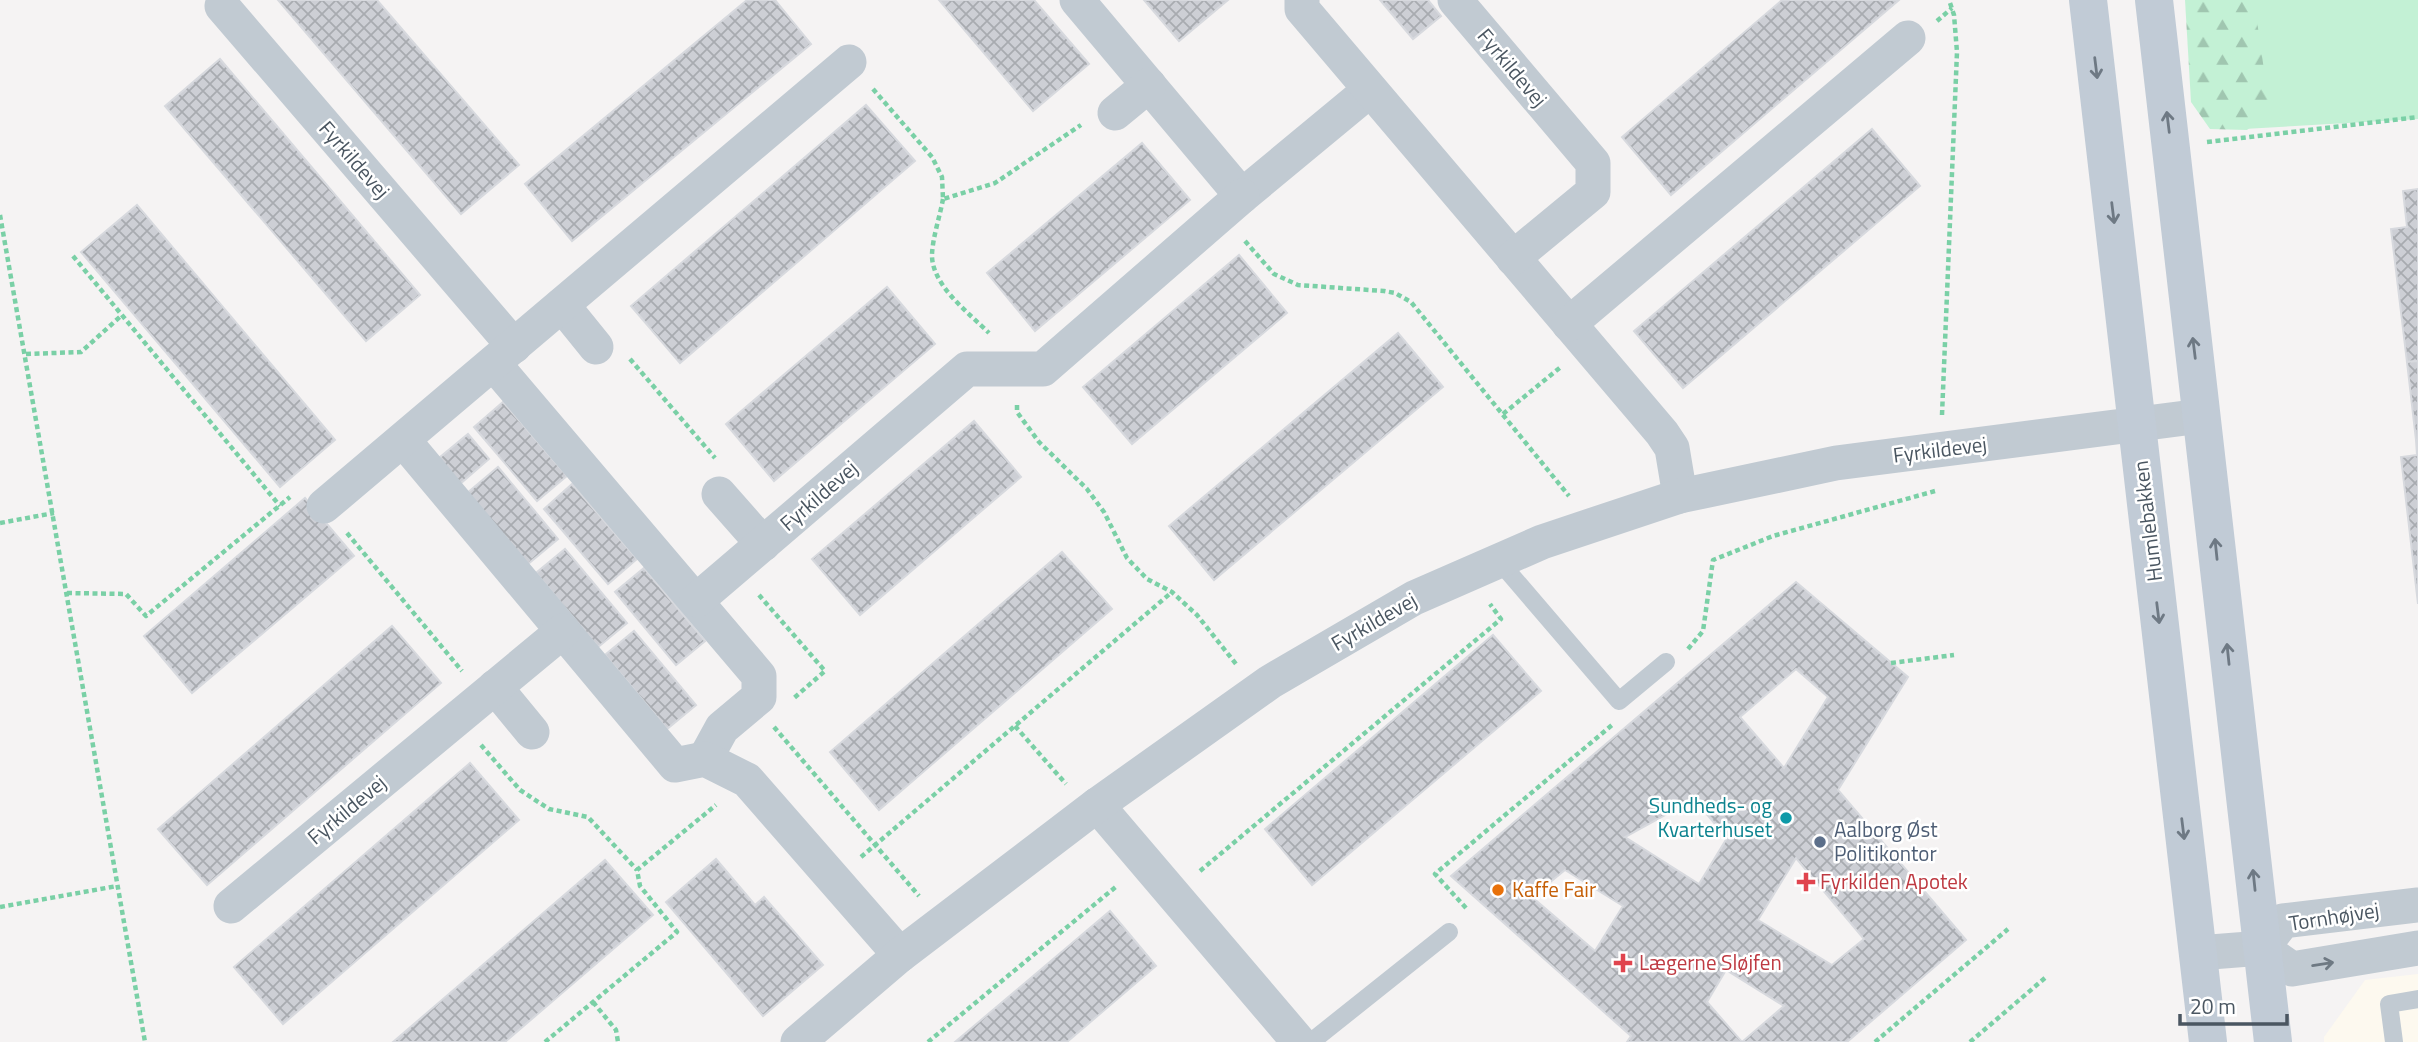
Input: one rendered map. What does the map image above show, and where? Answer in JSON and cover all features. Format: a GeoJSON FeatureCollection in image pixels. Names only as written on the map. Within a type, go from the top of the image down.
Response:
{"type":"FeatureCollection","features":[{"type":"Feature","properties":{"kind":"street"},"geometry":{"type":"LineString","coordinates":[[1077,0],[1149,85],[1232,205]]}},
{"type":"Feature","properties":{"kind":"street"},"geometry":{"type":"LineString","coordinates":[[1302,0],[1302,9],[1672,448],[1680,496]]}},
{"type":"Feature","properties":{"kind":"street","name":"Fyrkildevej"},"geometry":{"type":"LineString","coordinates":[[1455,0],[1593,163],[1593,192],[1513,258]]}},
{"type":"Feature","properties":{"kind":"street","name":"Humlebakken"},"geometry":{"type":"LineString","coordinates":[[2088,0],[2208,1042]]}},
{"type":"Feature","properties":{"kind":"street"},"geometry":{"type":"LineString","coordinates":[[2154,0],[2273,1042]]}},
{"type":"Feature","properties":{"kind":"street","name":"Fyrkildevej"},"geometry":{"type":"LineString","coordinates":[[222,6],[759,676],[759,697],[722,728],[705,759]]}},
{"type":"Feature","properties":{"kind":"street"},"geometry":{"type":"LineString","coordinates":[[1578,334],[1908,38]]}},
{"type":"Feature","properties":{"kind":"street"},"geometry":{"type":"LineString","coordinates":[[324,506],[849,62]]}},
{"type":"Feature","properties":{"kind":"street"},"geometry":{"type":"LineString","coordinates":[[1115,113],[1149,85]]}},
{"type":"Feature","properties":{"kind":"street","name":"Fyrkildevej"},"geometry":{"type":"LineString","coordinates":[[697,600],[967,369],[1043,369],[1370,90]]}},
{"type":"Feature","properties":{"kind":"street"},"geometry":{"type":"LineString","coordinates":[[562,305],[612,352]]}},
{"type":"Feature","properties":{"kind":"street","name":"Fyrkildevej"},"geometry":{"type":"LineString","coordinates":[[798,1042],[900,955],[1093,808],[1258,691],[1414,598],[1542,542],[1680,496],[1836,463],[2202,416]]}},
{"type":"Feature","properties":{"kind":"street"},"geometry":{"type":"LineString","coordinates":[[404,441],[675,765],[705,759],[747,780],[900,955]]}},
{"type":"Feature","properties":{"kind":"street","name":"Fyrkildevej"},"geometry":{"type":"LineString","coordinates":[[719,494],[764,544]]}},
{"type":"Feature","properties":{"kind":"street","name":"Fyrkildevej"},"geometry":{"type":"LineString","coordinates":[[231,906],[563,631]]}},
{"type":"Feature","properties":{"kind":"street"},"geometry":{"type":"LineString","coordinates":[[479,701],[531,732]]}},
{"type":"Feature","properties":{"kind":"street"},"geometry":{"type":"LineString","coordinates":[[1093,808],[1145,862],[1299,1042]]}},
{"type":"Feature","properties":{"kind":"street","name":"Tornhøjvej"},"geometry":{"type":"LineString","coordinates":[[2262,948],[2283,921],[2418,905]]}},
{"type":"Feature","properties":{"kind":"street","name":"Tornhøjvej"},"geometry":{"type":"LineString","coordinates":[[2198,953],[2262,948],[2292,969],[2418,948]]}},
{"type":"Feature","properties":{"kind":"lane"},"geometry":{"type":"LineString","coordinates":[[1499,561],[1619,701],[1666,662]]}},
{"type":"Feature","properties":{"kind":"lane"},"geometry":{"type":"LineString","coordinates":[[1311,1042],[1448,932]]}},
{"type":"Feature","properties":{"kind":"lane"},"geometry":{"type":"LineString","coordinates":[[2394,1042],[2389,1004],[2418,999]]}},
{"type":"Feature","properties":{"kind":"path"},"geometry":{"type":"LineString","coordinates":[[1941,450],[1956,52],[1954,15],[1950,0]]}},
{"type":"Feature","properties":{"kind":"path"},"geometry":{"type":"LineString","coordinates":[[849,62],[932,157],[942,177],[943,199],[932,256],[946,292],[1008,350],[1016,369],[1017,412],[1039,442],[1087,489],[1104,512],[1127,558],[1147,579],[1172,592],[1197,615],[1258,691]]}},
{"type":"Feature","properties":{"kind":"path"},"geometry":{"type":"LineString","coordinates":[[943,199],[995,183],[1093,117],[1115,113]]}},
{"type":"Feature","properties":{"kind":"path"},"geometry":{"type":"LineString","coordinates":[[2171,147],[2418,117]]}},
{"type":"Feature","properties":{"kind":"path"},"geometry":{"type":"LineString","coordinates":[[1232,205],[1274,274],[1298,285],[1384,291],[1395,293],[1411,302],[1566,490],[1585,528]]}},
{"type":"Feature","properties":{"kind":"path"},"geometry":{"type":"LineString","coordinates":[[0,215],[145,1042]]}},
{"type":"Feature","properties":{"kind":"path"},"geometry":{"type":"LineString","coordinates":[[73,256],[280,506]]}},
{"type":"Feature","properties":{"kind":"path"},"geometry":{"type":"LineString","coordinates":[[26,354],[81,352],[122,315]]}},
{"type":"Feature","properties":{"kind":"path"},"geometry":{"type":"LineString","coordinates":[[1503,414],[1578,334]]}},
{"type":"Feature","properties":{"kind":"path"},"geometry":{"type":"LineString","coordinates":[[612,352],[716,459]]}},
{"type":"Feature","properties":{"kind":"path"},"geometry":{"type":"LineString","coordinates":[[67,593],[126,594],[146,616],[305,485],[479,701],[520,790],[549,809],[588,817],[637,870],[640,886],[677,932],[545,1042]]}},
{"type":"Feature","properties":{"kind":"path"},"geometry":{"type":"LineString","coordinates":[[1666,662],[1692,647],[1703,631],[1713,559],[1773,536],[1935,491]]}},
{"type":"Feature","properties":{"kind":"path"},"geometry":{"type":"LineString","coordinates":[[0,523],[54,513]]}},
{"type":"Feature","properties":{"kind":"path"},"geometry":{"type":"LineString","coordinates":[[753,588],[825,671],[787,704]]}},
{"type":"Feature","properties":{"kind":"path"},"geometry":{"type":"LineString","coordinates":[[835,879],[1172,592]]}},
{"type":"Feature","properties":{"kind":"path"},"geometry":{"type":"LineString","coordinates":[[1172,894],[1501,619]]}},
{"type":"Feature","properties":{"kind":"path"},"geometry":{"type":"LineString","coordinates":[[1891,663],[1954,654]]}},
{"type":"Feature","properties":{"kind":"path"},"geometry":{"type":"LineString","coordinates":[[1448,932],[1470,913],[1434,874],[1612,726],[1619,701]]}},
{"type":"Feature","properties":{"kind":"path"},"geometry":{"type":"LineString","coordinates":[[768,720],[943,923]]}},
{"type":"Feature","properties":{"kind":"path"},"geometry":{"type":"LineString","coordinates":[[1015,726],[1093,808]]}},
{"type":"Feature","properties":{"kind":"path"},"geometry":{"type":"LineString","coordinates":[[637,870],[747,780]]}},
{"type":"Feature","properties":{"kind":"path"},"geometry":{"type":"LineString","coordinates":[[928,1042],[1145,862]]}},
{"type":"Feature","properties":{"kind":"path"},"geometry":{"type":"LineString","coordinates":[[0,907],[117,886]]}},
{"type":"Feature","properties":{"kind":"path"},"geometry":{"type":"LineString","coordinates":[[1875,1042],[2008,929]]}},
{"type":"Feature","properties":{"kind":"path"},"geometry":{"type":"LineString","coordinates":[[1970,1042],[2045,978]]}},
{"type":"Feature","properties":{"kind":"path"},"geometry":{"type":"LineString","coordinates":[[593,1002],[616,1030],[618,1042]]}},
{"type":"Feature","properties":{"kind":"shaded area"},"geometry":{"type":"Polygon","coordinates":[[[2418,974],[2418,1042],[2324,1042],[2324,1037],[2365,980],[2418,974]]]}},
{"type":"Feature","properties":{"kind":"green space"},"geometry":{"type":"Polygon","coordinates":[[[2185,0],[2254,0],[2270,112],[2247,130],[2210,129],[2191,102],[2185,0]]]}},
{"type":"Feature","properties":{"kind":"green space"},"geometry":{"type":"Polygon","coordinates":[[[2251,0],[2418,0],[2418,119],[2244,129],[2251,0]]]}},
{"type":"Feature","properties":{"kind":"building"},"geometry":{"type":"Polygon","coordinates":[[[278,0],[377,0],[519,165],[461,214],[278,0]]]}},
{"type":"Feature","properties":{"kind":"building"},"geometry":{"type":"Polygon","coordinates":[[[747,0],[775,0],[811,44],[572,241],[525,184],[747,0]]]}},
{"type":"Feature","properties":{"kind":"building"},"geometry":{"type":"Polygon","coordinates":[[[939,0],[1034,0],[1089,64],[1033,111],[939,0]]]}},
{"type":"Feature","properties":{"kind":"building"},"geometry":{"type":"Polygon","coordinates":[[[1144,0],[1228,0],[1179,41],[1144,0]]]}},
{"type":"Feature","properties":{"kind":"building"},"geometry":{"type":"Polygon","coordinates":[[[1380,0],[1428,0],[1441,16],[1413,39],[1380,0]]]}},
{"type":"Feature","properties":{"kind":"building"},"geometry":{"type":"Polygon","coordinates":[[[1782,0],[1899,0],[1671,195],[1622,137],[1782,0]]]}},
{"type":"Feature","properties":{"kind":"building"},"geometry":{"type":"Polygon","coordinates":[[[220,59],[420,295],[366,341],[165,106],[220,59]]]}},
{"type":"Feature","properties":{"kind":"building"},"geometry":{"type":"Polygon","coordinates":[[[866,105],[915,161],[680,363],[631,306],[866,105]]]}},
{"type":"Feature","properties":{"kind":"building"},"geometry":{"type":"Polygon","coordinates":[[[1872,129],[1920,186],[1683,388],[1634,331],[1872,129]]]}},
{"type":"Feature","properties":{"kind":"building"},"geometry":{"type":"Polygon","coordinates":[[[1142,143],[1190,200],[1035,331],[987,273],[1142,143]]]}},
{"type":"Feature","properties":{"kind":"building"},"geometry":{"type":"Polygon","coordinates":[[[2418,189],[2418,361],[2407,362],[2391,229],[2407,227],[2403,191],[2418,189]]]}},
{"type":"Feature","properties":{"kind":"building"},"geometry":{"type":"Polygon","coordinates":[[[137,205],[335,440],[280,487],[81,252],[137,205]]]}},
{"type":"Feature","properties":{"kind":"building"},"geometry":{"type":"Polygon","coordinates":[[[1239,255],[1287,313],[1132,444],[1083,387],[1239,255]]]}},
{"type":"Feature","properties":{"kind":"building"},"geometry":{"type":"Polygon","coordinates":[[[887,287],[935,344],[774,481],[726,424],[887,287]]]}},
{"type":"Feature","properties":{"kind":"building"},"geometry":{"type":"Polygon","coordinates":[[[1398,333],[1443,387],[1214,580],[1169,526],[1398,333]]]}},
{"type":"Feature","properties":{"kind":"building"},"geometry":{"type":"Polygon","coordinates":[[[2418,361],[2418,439],[2416,440],[2407,362],[2418,361]]]}},
{"type":"Feature","properties":{"kind":"building"},"geometry":{"type":"Polygon","coordinates":[[[503,402],[567,476],[537,501],[474,427],[503,402]]]}},
{"type":"Feature","properties":{"kind":"building"},"geometry":{"type":"Polygon","coordinates":[[[974,421],[1021,477],[860,615],[812,559],[974,421]]]}},
{"type":"Feature","properties":{"kind":"building"},"geometry":{"type":"Polygon","coordinates":[[[468,434],[489,459],[460,484],[439,458],[468,434]]]}},
{"type":"Feature","properties":{"kind":"building"},"geometry":{"type":"Polygon","coordinates":[[[2418,439],[2418,604],[2401,457],[2417,455],[2418,439]]]}},
{"type":"Feature","properties":{"kind":"building"},"geometry":{"type":"Polygon","coordinates":[[[498,467],[558,539],[528,564],[467,493],[498,467]]]}},
{"type":"Feature","properties":{"kind":"building"},"geometry":{"type":"Polygon","coordinates":[[[572,484],[637,559],[608,584],[544,509],[572,484]]]}},
{"type":"Feature","properties":{"kind":"building"},"geometry":{"type":"Polygon","coordinates":[[[305,498],[354,556],[192,693],[144,636],[305,498]]]}},
{"type":"Feature","properties":{"kind":"building"},"geometry":{"type":"Polygon","coordinates":[[[565,549],[627,623],[598,647],[536,573],[565,549]]]}},
{"type":"Feature","properties":{"kind":"building"},"geometry":{"type":"Polygon","coordinates":[[[1062,552],[1112,609],[879,810],[830,752],[1062,552]]]}},
{"type":"Feature","properties":{"kind":"building"},"geometry":{"type":"Polygon","coordinates":[[[644,568],[705,641],[676,665],[615,592],[644,568]]]}},
{"type":"Feature","properties":{"kind":"building","name":"Sundheds- og Kvarterhuset"},"geometry":{"type":"Polygon","coordinates":[[[1796,582],[1908,677],[1838,790],[1966,940],[1847,1042],[1742,1042],[1627,1042],[1631,1036],[1451,876],[1796,582]],[[1796,669],[1740,717],[1784,768],[1828,697],[1796,669]],[[1694,799],[1625,837],[1699,884],[1727,838],[1694,799]],[[1796,858],[1758,920],[1832,965],[1864,939],[1796,858]],[[1565,870],[1532,897],[1595,951],[1623,906],[1565,870]],[[1726,970],[1707,1002],[1742,1042],[1784,1006],[1726,970]]]}},
{"type":"Feature","properties":{"kind":"building"},"geometry":{"type":"Polygon","coordinates":[[[392,626],[441,683],[207,885],[158,829],[392,626]]]}},
{"type":"Feature","properties":{"kind":"building"},"geometry":{"type":"Polygon","coordinates":[[[634,631],[696,705],[667,729],[605,655],[634,631]]]}},
{"type":"Feature","properties":{"kind":"building"},"geometry":{"type":"Polygon","coordinates":[[[1493,635],[1541,691],[1312,885],[1265,829],[1493,635]]]}},
{"type":"Feature","properties":{"kind":"building"},"geometry":{"type":"Polygon","coordinates":[[[470,763],[519,820],[283,1024],[234,967],[470,763]]]}},
{"type":"Feature","properties":{"kind":"building"},"geometry":{"type":"Polygon","coordinates":[[[716,859],[755,905],[764,897],[823,965],[763,1016],[666,902],[716,859]]]}},
{"type":"Feature","properties":{"kind":"building"},"geometry":{"type":"Polygon","coordinates":[[[605,860],[653,915],[505,1042],[393,1042],[605,860]]]}},
{"type":"Feature","properties":{"kind":"building"},"geometry":{"type":"Polygon","coordinates":[[[1110,911],[1156,966],[1067,1042],[955,1042],[1110,911]]]}},
{"type":"Feature","properties":{"kind":"place","name":"Sundheds- og Kvarterhuset"},"geometry":{"type":"Point","coordinates":[1786,818]}},
{"type":"Feature","properties":{"kind":"place","name":"Aalborg Øst Politikontor"},"geometry":{"type":"Point","coordinates":[1820,842]}},
{"type":"Feature","properties":{"kind":"place","name":"Fyrkilden Apotek"},"geometry":{"type":"Point","coordinates":[1806,882]}},
{"type":"Feature","properties":{"kind":"place","name":"Kaffe Fair"},"geometry":{"type":"Point","coordinates":[1498,890]}},
{"type":"Feature","properties":{"kind":"place","name":"Lægerne Sløjfen"},"geometry":{"type":"Point","coordinates":[1623,963]}}]}
